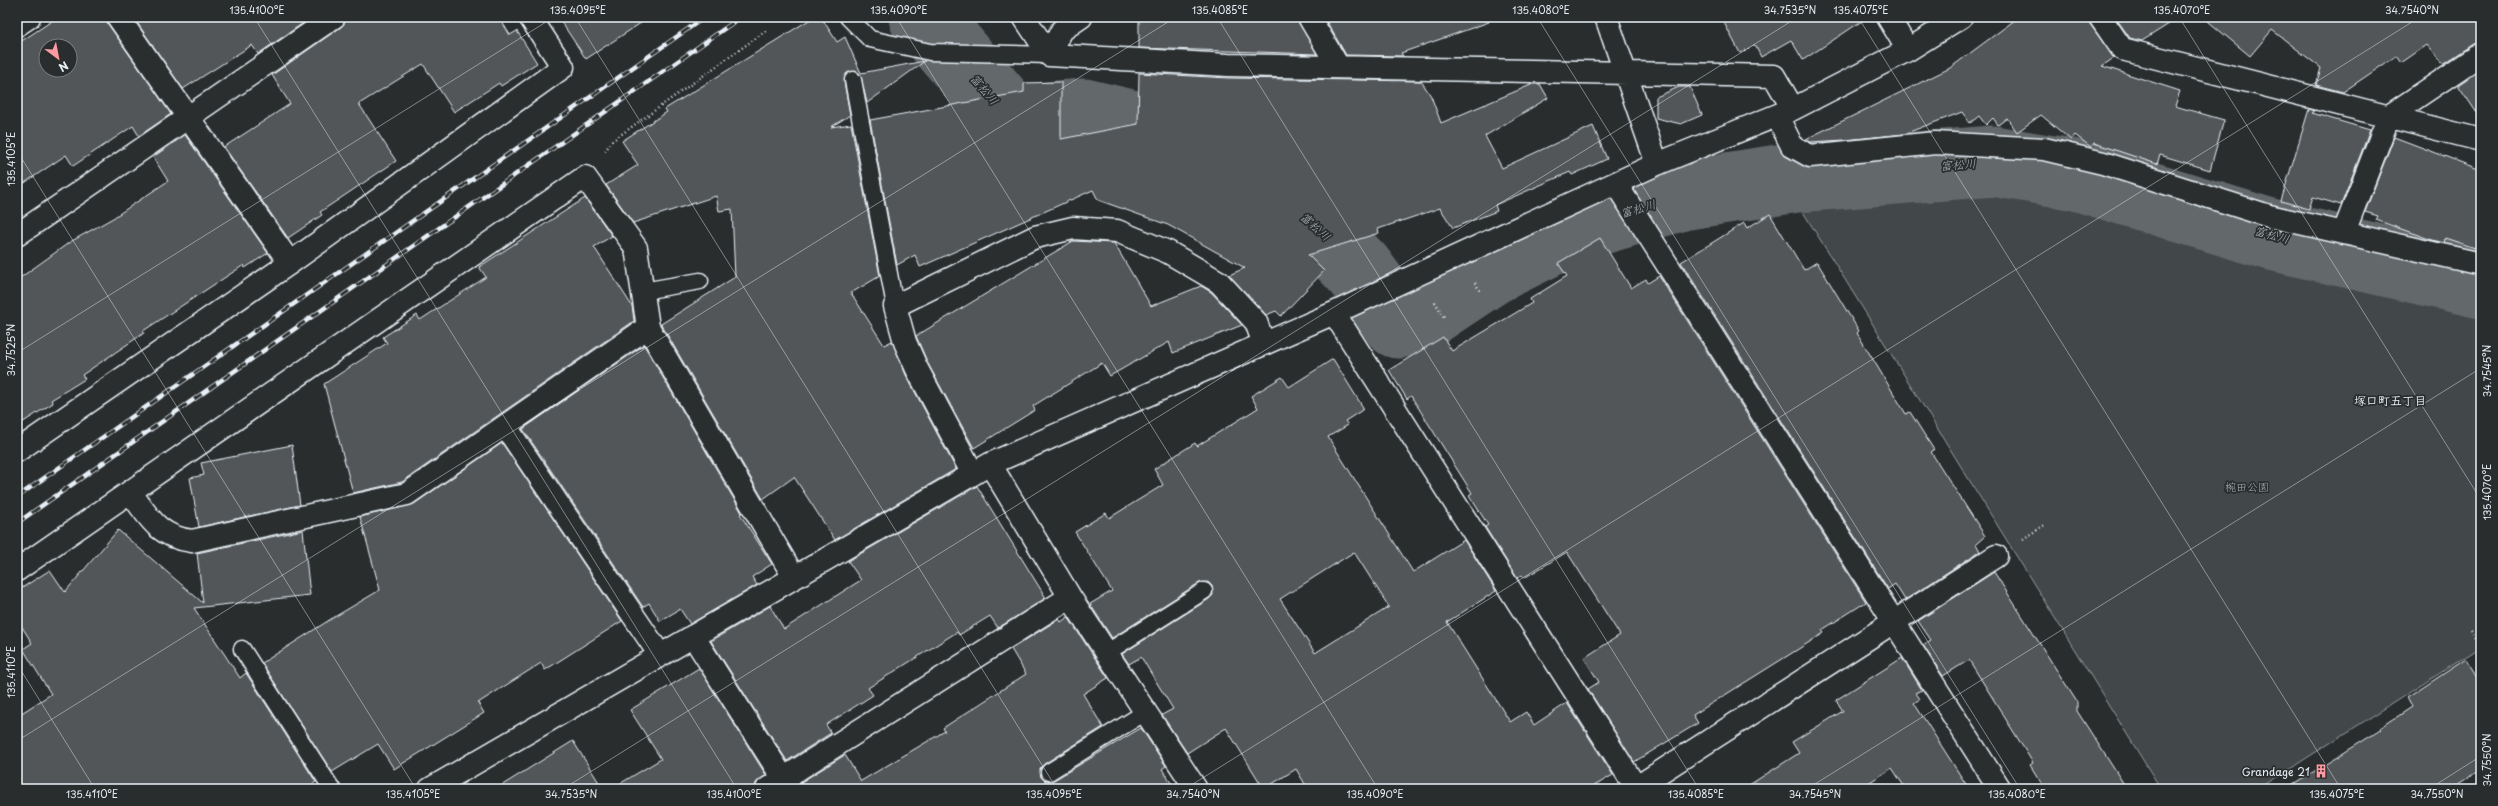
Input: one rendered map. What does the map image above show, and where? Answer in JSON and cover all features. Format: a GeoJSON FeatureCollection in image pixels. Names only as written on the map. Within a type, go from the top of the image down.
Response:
{"type":"FeatureCollection","features":[{"type":"Feature","properties":{"kind":"street"},"geometry":{"type":"LineString","coordinates":[[17,25],[29,17]]}},
{"type":"Feature","properties":{"kind":"street"},"geometry":{"type":"LineString","coordinates":[[118,17],[290,262]]}},
{"type":"Feature","properties":{"kind":"street"},"geometry":{"type":"LineString","coordinates":[[17,235],[334,17]]}},
{"type":"Feature","properties":{"kind":"street"},"geometry":{"type":"LineString","coordinates":[[1024,17],[1049,55]]}},
{"type":"Feature","properties":{"kind":"street"},"geometry":{"type":"LineString","coordinates":[[1049,55],[1062,30],[1081,17]]}},
{"type":"Feature","properties":{"kind":"street"},"geometry":{"type":"LineString","coordinates":[[1309,17],[1338,66]]}},
{"type":"Feature","properties":{"kind":"street"},"geometry":{"type":"LineString","coordinates":[[1606,17],[1657,164]]}},
{"type":"Feature","properties":{"kind":"street"},"geometry":{"type":"LineString","coordinates":[[1888,17],[1908,50]]}},
{"type":"Feature","properties":{"kind":"street"},"geometry":{"type":"LineString","coordinates":[[430,789],[981,469],[1334,313],[1387,288],[1621,191],[1657,164],[1785,112],[1908,50],[1960,17]]}},
{"type":"Feature","properties":{"kind":"street"},"geometry":{"type":"LineString","coordinates":[[2100,17],[2122,48],[2481,140]]}},
{"type":"Feature","properties":{"kind":"street"},"geometry":{"type":"LineString","coordinates":[[17,451],[290,262],[563,67],[537,19]]}},
{"type":"Feature","properties":{"kind":"street"},"geometry":{"type":"LineString","coordinates":[[2344,232],[2388,116],[2481,54]]}},
{"type":"Feature","properties":{"kind":"street"},"geometry":{"type":"LineString","coordinates":[[1049,55],[1228,65],[1338,66],[1774,76],[1785,112],[1792,146],[1810,156],[1935,143],[2044,149],[2103,163],[2269,216],[2481,264]]}},
{"type":"Feature","properties":{"kind":"street"},"geometry":{"type":"LineString","coordinates":[[17,570],[131,493],[585,177],[636,248],[648,327],[794,578]]}},
{"type":"Feature","properties":{"kind":"street"},"geometry":{"type":"LineString","coordinates":[[1621,191],[2000,789]]}},
{"type":"Feature","properties":{"kind":"street"},"geometry":{"type":"LineString","coordinates":[[1196,789],[1144,713],[1070,597],[981,469],[917,369],[905,342],[896,306],[1035,237],[1073,228],[1117,231],[1168,252],[1220,282],[1256,322],[1264,344]]}},
{"type":"Feature","properties":{"kind":"street"},"geometry":{"type":"LineString","coordinates":[[1334,313],[1636,788],[1996,556]]}},
{"type":"Feature","properties":{"kind":"street"},"geometry":{"type":"LineString","coordinates":[[131,493],[162,531],[177,539],[192,541],[407,494],[506,427],[648,327]]}},
{"type":"Feature","properties":{"kind":"street"},"geometry":{"type":"LineString","coordinates":[[506,427],[660,656]]}},
{"type":"Feature","properties":{"kind":"street"},"geometry":{"type":"LineString","coordinates":[[693,636],[780,786],[1070,597]]}},
{"type":"Feature","properties":{"kind":"lane"},"geometry":{"type":"LineString","coordinates":[[848,17],[870,39],[930,52],[1049,55]]}},
{"type":"Feature","properties":{"kind":"lane"},"geometry":{"type":"LineString","coordinates":[[854,80],[896,306]]}},
{"type":"Feature","properties":{"kind":"lane"},"geometry":{"type":"LineString","coordinates":[[643,292],[700,281]]}},
{"type":"Feature","properties":{"kind":"lane"},"geometry":{"type":"LineString","coordinates":[[1106,653],[1204,591]]}},
{"type":"Feature","properties":{"kind":"lane"},"geometry":{"type":"LineString","coordinates":[[242,649],[332,789]]}},
{"type":"Feature","properties":{"kind":"lane"},"geometry":{"type":"LineString","coordinates":[[1049,772],[1144,713]]}},
{"type":"Feature","properties":{"kind":"path"},"geometry":{"type":"LineString","coordinates":[[585,177],[612,141],[767,30]]}},
{"type":"Feature","properties":{"kind":"path"},"geometry":{"type":"LineString","coordinates":[[2471,631],[2481,647]]}},
{"type":"Feature","properties":{"kind":"green space","name":"椀田公園"},"geometry":{"type":"Polygon","coordinates":[[[2029,187],[2481,307],[2481,647],[2258,789],[2161,789],[1795,199],[2029,187]]]}},
{"type":"Feature","properties":{"kind":"building"},"geometry":{"type":"Polygon","coordinates":[[[58,17],[106,17],[108,24],[171,114],[139,136],[133,126],[73,166],[66,155],[17,188],[17,44],[58,17]]]}},
{"type":"Feature","properties":{"kind":"building"},"geometry":{"type":"Polygon","coordinates":[[[133,17],[312,17],[258,54],[252,45],[183,89],[133,17]]]}},
{"type":"Feature","properties":{"kind":"building"},"geometry":{"type":"Polygon","coordinates":[[[346,17],[499,17],[510,35],[517,31],[537,63],[501,86],[499,83],[454,112],[423,64],[359,104],[396,161],[320,212],[322,215],[288,238],[224,147],[290,104],[272,75],[341,27],[346,17]]]}},
{"type":"Feature","properties":{"kind":"building"},"geometry":{"type":"Polygon","coordinates":[[[558,17],[650,17],[586,59],[558,17]]]}},
{"type":"Feature","properties":{"kind":"building"},"geometry":{"type":"Polygon","coordinates":[[[814,17],[821,17],[837,42],[845,37],[861,73],[925,61],[867,103],[860,74],[856,71],[847,73],[844,82],[850,115],[831,127],[851,124],[880,276],[851,293],[884,345],[892,341],[906,375],[956,469],[835,540],[794,477],[763,499],[661,324],[735,277],[732,209],[719,211],[716,196],[633,223],[606,185],[638,165],[622,141],[667,112],[665,109],[814,17]]]}},
{"type":"Feature","properties":{"kind":"building"},"geometry":{"type":"Polygon","coordinates":[[[1139,17],[1297,17],[1317,54],[1139,48],[1139,17]]]}},
{"type":"Feature","properties":{"kind":"building"},"geometry":{"type":"Polygon","coordinates":[[[1324,17],[1488,17],[1489,22],[1401,53],[1403,56],[1346,55],[1324,17]]]}},
{"type":"Feature","properties":{"kind":"building"},"geometry":{"type":"Polygon","coordinates":[[[1721,17],[1868,17],[1803,60],[1791,40],[1761,57],[1755,45],[1740,53],[1721,17]]]}},
{"type":"Feature","properties":{"kind":"building"},"geometry":{"type":"Polygon","coordinates":[[[2019,17],[2088,17],[2090,24],[2114,58],[2102,66],[2180,91],[2175,106],[2224,120],[2210,170],[2160,155],[2157,164],[2094,143],[2091,147],[2075,135],[2071,140],[2041,115],[2017,132],[2007,118],[1998,125],[1993,118],[1986,125],[1979,116],[1970,123],[1962,112],[1904,134],[1810,142],[1806,139],[1950,68],[2019,17]]]}},
{"type":"Feature","properties":{"kind":"building"},"geometry":{"type":"Polygon","coordinates":[[[2115,17],[2180,17],[2142,41],[2130,38],[2115,17]]]}},
{"type":"Feature","properties":{"kind":"building"},"geometry":{"type":"Polygon","coordinates":[[[2203,17],[2481,17],[2481,42],[2474,44],[2443,64],[2427,45],[2401,63],[2396,56],[2343,92],[2316,85],[2321,68],[2272,30],[2250,56],[2203,17]]]}},
{"type":"Feature","properties":{"kind":"building"},"geometry":{"type":"Polygon","coordinates":[[[2481,69],[2481,119],[2458,85],[2481,69]]]}},
{"type":"Feature","properties":{"kind":"building"},"geometry":{"type":"Polygon","coordinates":[[[1139,73],[1228,78],[1421,81],[1431,96],[1441,123],[1533,84],[1540,84],[1548,98],[1485,136],[1502,168],[1593,126],[1607,159],[1572,175],[1570,172],[1495,205],[1497,211],[1453,228],[1440,208],[1378,229],[1379,233],[1308,255],[1324,271],[1281,316],[1276,311],[1266,315],[1229,275],[1245,268],[1168,225],[1098,200],[1093,190],[920,267],[915,255],[897,265],[870,120],[1024,92],[1024,83],[1061,82],[1061,139],[1138,124],[1139,73]]]}},
{"type":"Feature","properties":{"kind":"building"},"geometry":{"type":"Polygon","coordinates":[[[1679,87],[1690,87],[1702,115],[1681,124],[1656,118],[1656,97],[1679,87]]]}},
{"type":"Feature","properties":{"kind":"building"},"geometry":{"type":"Polygon","coordinates":[[[2309,109],[2315,111],[2312,113],[2370,130],[2341,205],[2313,197],[2309,209],[2281,201],[2309,109]]]}},
{"type":"Feature","properties":{"kind":"building"},"geometry":{"type":"Polygon","coordinates":[[[185,135],[268,253],[245,268],[244,265],[143,331],[144,333],[82,375],[85,379],[51,400],[53,403],[17,426],[17,280],[70,242],[113,218],[168,181],[153,157],[185,135]]]}},
{"type":"Feature","properties":{"kind":"building"},"geometry":{"type":"Polygon","coordinates":[[[2394,137],[2481,170],[2481,250],[2445,238],[2444,243],[2429,239],[2376,220],[2378,216],[2365,212],[2394,137]]]}},
{"type":"Feature","properties":{"kind":"building"},"geometry":{"type":"Polygon","coordinates":[[[585,198],[612,236],[594,247],[632,306],[634,321],[402,482],[353,493],[324,384],[387,343],[383,337],[417,315],[420,320],[486,277],[479,267],[585,198]]]}},
{"type":"Feature","properties":{"kind":"building"},"geometry":{"type":"Polygon","coordinates":[[[1770,214],[1804,270],[1817,262],[1859,331],[1857,333],[1906,414],[1910,412],[1934,450],[1931,452],[1985,536],[1976,544],[1980,551],[1905,600],[1895,584],[1888,589],[1681,262],[1744,223],[1747,228],[1770,214]]]}},
{"type":"Feature","properties":{"kind":"building"},"geometry":{"type":"Polygon","coordinates":[[[1600,238],[1631,288],[1646,279],[1648,283],[1659,276],[1866,602],[1822,630],[1824,633],[1693,715],[1698,723],[1634,762],[1588,689],[1599,682],[1584,658],[1620,635],[1567,552],[1524,578],[1522,575],[1517,578],[1485,527],[1488,525],[1469,495],[1472,493],[1411,396],[1407,399],[1389,370],[1443,337],[1452,351],[1532,303],[1530,299],[1567,276],[1558,263],[1600,238]]]}},
{"type":"Feature","properties":{"kind":"building"},"geometry":{"type":"Polygon","coordinates":[[[1073,241],[1114,243],[1151,306],[1201,286],[1211,292],[1242,325],[1173,353],[1169,342],[1110,376],[1102,363],[1033,406],[1035,410],[974,448],[928,364],[916,336],[1073,241]]]}},
{"type":"Feature","properties":{"kind":"building"},"geometry":{"type":"Polygon","coordinates":[[[644,345],[742,513],[740,514],[772,564],[752,577],[757,585],[690,624],[680,609],[660,621],[649,603],[643,607],[523,429],[644,345]]]}},
{"type":"Feature","properties":{"kind":"building"},"geometry":{"type":"Polygon","coordinates":[[[1333,359],[1364,409],[1345,421],[1348,425],[1328,437],[1413,572],[1464,540],[1496,591],[1447,622],[1510,722],[1526,712],[1534,725],[1567,703],[1613,775],[1589,789],[1308,789],[1296,769],[1264,789],[1226,728],[1187,753],[1162,715],[1173,709],[1141,657],[1129,664],[1122,654],[1209,599],[1213,595],[1212,586],[1208,582],[1199,583],[1112,638],[1090,604],[1112,591],[1075,532],[1106,513],[1109,518],[1163,485],[1154,469],[1195,443],[1197,446],[1258,408],[1251,396],[1282,377],[1289,387],[1333,359]],[[1354,552],[1280,599],[1315,653],[1389,607],[1354,552]]]}},
{"type":"Feature","properties":{"kind":"building"},"geometry":{"type":"Polygon","coordinates":[[[502,443],[622,621],[545,670],[541,663],[478,703],[484,713],[394,769],[378,744],[332,772],[262,663],[380,590],[360,517],[414,504],[502,443]]]}},
{"type":"Feature","properties":{"kind":"building"},"geometry":{"type":"Polygon","coordinates":[[[292,445],[300,505],[199,527],[190,478],[204,475],[201,463],[292,445]]]}},
{"type":"Feature","properties":{"kind":"building"},"geometry":{"type":"Polygon","coordinates":[[[977,486],[1046,598],[998,628],[990,616],[959,635],[957,632],[868,688],[873,695],[826,725],[831,733],[787,761],[711,641],[770,606],[784,629],[861,580],[848,561],[977,486]]]}},
{"type":"Feature","properties":{"kind":"building"},"geometry":{"type":"Polygon","coordinates":[[[118,530],[203,603],[197,553],[303,530],[310,595],[194,608],[240,678],[246,673],[316,782],[304,789],[17,789],[17,716],[51,694],[23,649],[32,643],[17,619],[17,591],[50,570],[65,592],[118,530]]]}},
{"type":"Feature","properties":{"kind":"building"},"geometry":{"type":"Polygon","coordinates":[[[1994,572],[2077,702],[2077,711],[2127,789],[2045,789],[2030,765],[2033,763],[1969,660],[1943,676],[1923,645],[1931,640],[1918,621],[1994,572]]]}},
{"type":"Feature","properties":{"kind":"building"},"geometry":{"type":"Polygon","coordinates":[[[1068,617],[1108,678],[1083,694],[1103,727],[1044,764],[1040,768],[1041,777],[1045,781],[1054,780],[1141,728],[1166,766],[1162,769],[1175,789],[802,789],[801,782],[845,755],[861,781],[945,731],[943,728],[1026,674],[1011,649],[1059,619],[1061,622],[1068,617]]]}},
{"type":"Feature","properties":{"kind":"building"},"geometry":{"type":"Polygon","coordinates":[[[1902,658],[1922,690],[1916,693],[1920,699],[1914,703],[1969,789],[1906,789],[1892,768],[1859,789],[1743,789],[1799,753],[1792,742],[1843,711],[1836,700],[1902,658]]]}},
{"type":"Feature","properties":{"kind":"building"},"geometry":{"type":"Polygon","coordinates":[[[2466,659],[2481,683],[2481,769],[2450,789],[2286,789],[2382,729],[2380,728],[2412,707],[2407,698],[2466,659]]]}},
{"type":"Feature","properties":{"kind":"building"},"geometry":{"type":"Polygon","coordinates":[[[699,668],[766,775],[756,783],[755,789],[611,789],[661,759],[630,710],[699,668]]]}},
{"type":"Feature","properties":{"kind":"building"},"geometry":{"type":"Polygon","coordinates":[[[573,741],[603,789],[496,789],[573,741]]]}},
{"type":"Feature","properties":{"kind":"waterway","name":"富松川"},"geometry":{"type":"LineString","coordinates":[[924,17],[1004,112],[1023,119],[1084,114],[1143,128],[1235,170],[1280,195],[1321,230],[1359,270],[1398,323],[1415,320],[1490,270],[1581,225],[1682,195],[1797,177],[1993,161],[2077,175],[2276,236],[2481,283]]}},
{"type":"Feature","properties":{"kind":"railway"},"geometry":{"type":"LineString","coordinates":[[17,497],[705,17]]}},
{"type":"Feature","properties":{"kind":"railway"},"geometry":{"type":"LineString","coordinates":[[17,523],[741,17]]}},
{"type":"Feature","properties":{"kind":"place","name":"Grandage 21"},"geometry":{"type":"Point","coordinates":[2321,771]}},
{"type":"Feature","properties":{"kind":"district","name":"塚口町五丁目"},"geometry":{"type":"Point","coordinates":[2390,400]}}]}
